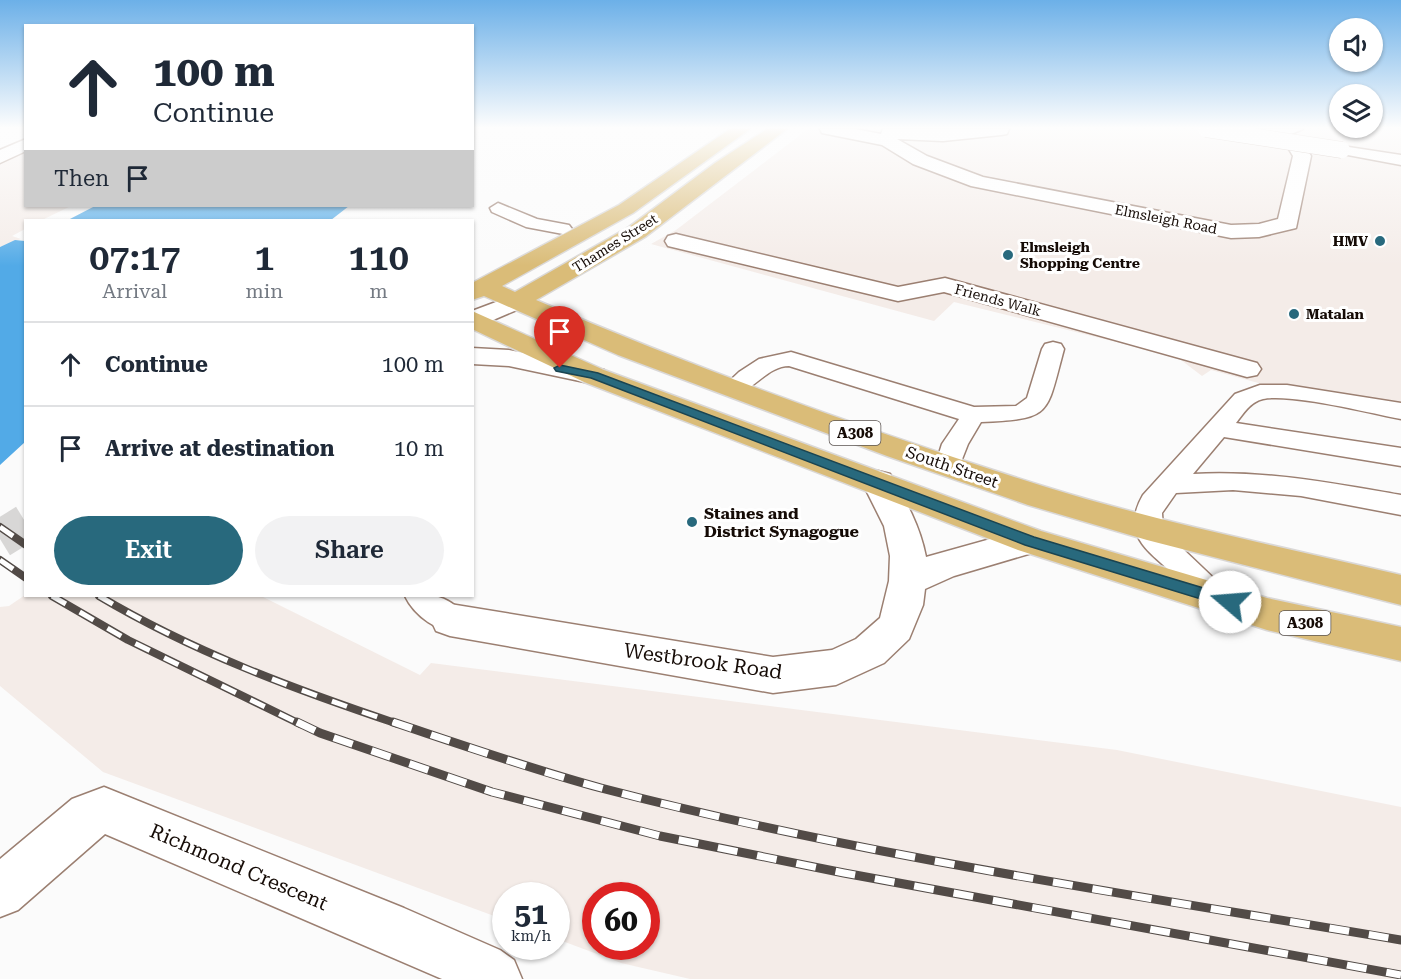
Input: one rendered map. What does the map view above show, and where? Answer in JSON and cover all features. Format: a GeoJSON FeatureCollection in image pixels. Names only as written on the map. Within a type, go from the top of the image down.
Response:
{"type":"FeatureCollection","features":[{"type":"Feature","properties":{"kind":"main road","name":"Thames Street"},"geometry":{"type":"LineString","coordinates":[[478,290],[626,209],[676,175]]}},
{"type":"Feature","properties":{"kind":"main road","name":"Thames Street"},"geometry":{"type":"LineString","coordinates":[[517,300],[637,232],[712,175]]}},
{"type":"Feature","properties":{"kind":"main road","name":"South Street"},"geometry":{"type":"LineString","coordinates":[[478,290],[517,300],[627,349],[948,466],[1040,497],[1147,527],[1401,590]]}},
{"type":"Feature","properties":{"kind":"main road","name":"A308"},"geometry":{"type":"LineString","coordinates":[[474,320],[594,376],[1030,541],[1267,614],[1401,644]]}},
{"type":"Feature","properties":{"kind":"street","name":"Elmsleigh Road"},"geometry":{"type":"LineString","coordinates":[[959,175],[978,182],[1211,229],[1250,232],[1269,230],[1288,223],[1298,175]]}},
{"type":"Feature","properties":{"kind":"street","name":"Friends Walk"},"geometry":{"type":"LineString","coordinates":[[676,241],[898,294],[945,285],[1247,369]]}},
{"type":"Feature","properties":{"kind":"street","name":"Thames Street"},"geometry":{"type":"LineString","coordinates":[[474,320],[517,300]]}},
{"type":"Feature","properties":{"kind":"street"},"geometry":{"type":"LineString","coordinates":[[474,356],[509,358],[594,376]]}},
{"type":"Feature","properties":{"kind":"street","name":"Westbrook Road"},"geometry":{"type":"LineString","coordinates":[[450,620],[773,675],[836,667],[870,651],[895,628],[908,581],[908,556],[901,526],[878,482]]}},
{"type":"Feature","properties":{"kind":"street"},"geometry":{"type":"LineString","coordinates":[[908,581],[943,565],[1030,541]]}},
{"type":"Feature","properties":{"kind":"street","name":"Richmond Crescent"},"geometry":{"type":"LineString","coordinates":[[0,892],[89,816],[104,810],[404,934],[481,969],[495,979]]}},
{"type":"Feature","properties":{"kind":"lane"},"geometry":{"type":"LineString","coordinates":[[498,208],[532,223],[562,229]]}},
{"type":"Feature","properties":{"kind":"lane"},"geometry":{"type":"LineString","coordinates":[[734,388],[749,374],[776,358],[791,359],[973,415],[1022,413],[1038,402],[1053,349]]}},
{"type":"Feature","properties":{"kind":"lane"},"geometry":{"type":"LineString","coordinates":[[1212,596],[1187,569],[1159,546],[1147,527],[1145,514],[1168,484],[1243,399],[1260,392],[1287,392],[1401,411]]}},
{"type":"Feature","properties":{"kind":"lane"},"geometry":{"type":"LineString","coordinates":[[948,466],[955,444],[973,415]]}},
{"type":"Feature","properties":{"kind":"lane"},"geometry":{"type":"LineString","coordinates":[[1218,428],[1401,457]]}},
{"type":"Feature","properties":{"kind":"lane"},"geometry":{"type":"LineString","coordinates":[[1168,484],[1233,481],[1301,487],[1401,505]]}},
{"type":"Feature","properties":{"kind":"lane"},"geometry":{"type":"LineString","coordinates":[[421,597],[450,620]]}},
{"type":"Feature","properties":{"kind":"shaded area"},"geometry":{"type":"Polygon","coordinates":[[[0,175],[24,175],[24,207],[69,207],[44,219],[24,219],[24,230],[12,236],[21,239],[0,247],[0,175]]]}},
{"type":"Feature","properties":{"kind":"shaded area"},"geometry":{"type":"Polygon","coordinates":[[[748,175],[1401,175],[1401,407],[1262,384],[1211,370],[1202,376],[1177,357],[954,302],[934,321],[651,244],[676,230],[748,175]]]}},
{"type":"Feature","properties":{"kind":"shaded area"},"geometry":{"type":"Polygon","coordinates":[[[24,596],[263,597],[420,675],[431,663],[1117,750],[1401,807],[1401,979],[690,979],[613,960],[660,960],[660,882],[582,882],[582,948],[570,944],[570,882],[492,882],[492,915],[103,772],[0,686],[0,607],[9,606],[24,596]]]}},
{"type":"Feature","properties":{"kind":"water"},"geometry":{"type":"Polygon","coordinates":[[[93,207],[348,207],[332,219],[70,219],[93,207]]]}},
{"type":"Feature","properties":{"kind":"water"},"geometry":{"type":"Polygon","coordinates":[[[15,240],[24,241],[24,443],[0,465],[0,247],[15,240]]]}},
{"type":"Feature","properties":{"kind":"tunnel"},"geometry":{"type":"LineString","coordinates":[[0,539],[24,524]]}},
{"type":"Feature","properties":{"kind":"railway"},"geometry":{"type":"LineString","coordinates":[[0,527],[24,544]]}},
{"type":"Feature","properties":{"kind":"railway"},"geometry":{"type":"LineString","coordinates":[[0,560],[24,577]]}},
{"type":"Feature","properties":{"kind":"railway"},"geometry":{"type":"LineString","coordinates":[[54,597],[128,640],[300,724]]}},
{"type":"Feature","properties":{"kind":"railway"},"geometry":{"type":"LineString","coordinates":[[101,597],[207,652],[321,697],[398,724]]}},
{"type":"Feature","properties":{"kind":"railway"},"geometry":{"type":"LineString","coordinates":[[297,722],[320,733],[492,792],[660,836],[844,873],[1401,975]]}},
{"type":"Feature","properties":{"kind":"railway"},"geometry":{"type":"LineString","coordinates":[[393,722],[601,788],[798,834],[999,873],[1401,940]]}},
{"type":"Feature","properties":{"kind":"place","name":"HMV"},"geometry":{"type":"Point","coordinates":[1380,241]}},
{"type":"Feature","properties":{"kind":"place","name":"Elmsleigh Shopping Centre"},"geometry":{"type":"Point","coordinates":[1008,255]}},
{"type":"Feature","properties":{"kind":"place","name":"Matalan"},"geometry":{"type":"Point","coordinates":[1294,314]}},
{"type":"Feature","properties":{"kind":"place","name":"Staines and District Synagogue"},"geometry":{"type":"Point","coordinates":[692,522]}},
{"type":"Feature","properties":{"kind":"route"},"geometry":{"type":"LineString","coordinates":[[560,368],[594,376],[1030,541],[1230,602]]}}]}
